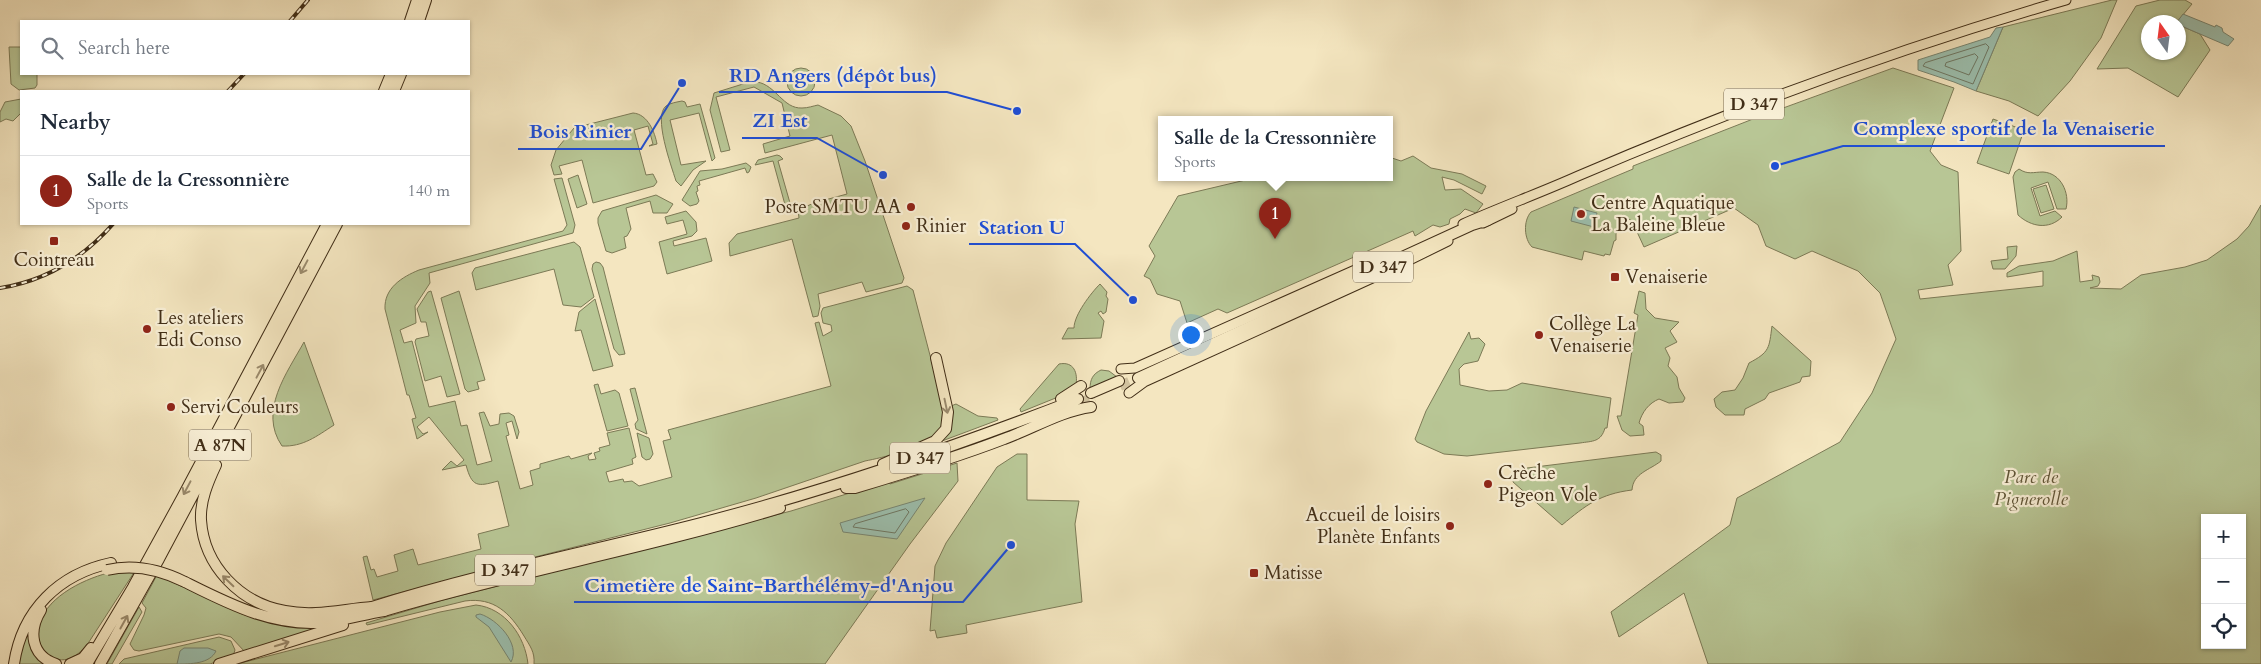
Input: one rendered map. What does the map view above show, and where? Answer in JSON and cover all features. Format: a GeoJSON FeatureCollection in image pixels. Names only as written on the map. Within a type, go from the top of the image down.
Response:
{"type":"FeatureCollection","features":[{"type":"Feature","properties":{"kind":"highway"},"geometry":{"type":"LineString","coordinates":[[410,20],[416,0]]}},
{"type":"Feature","properties":{"kind":"highway"},"geometry":{"type":"LineString","coordinates":[[419,20],[426,0]]}},
{"type":"Feature","properties":{"kind":"highway"},"geometry":{"type":"LineString","coordinates":[[384,90],[391,75]]}},
{"type":"Feature","properties":{"kind":"highway"},"geometry":{"type":"LineString","coordinates":[[394,90],[401,75]]}},
{"type":"Feature","properties":{"kind":"highway","name":"D 347"},"geometry":{"type":"LineString","coordinates":[[1384,261],[1137,376],[1472,225],[1488,220]]}},
{"type":"Feature","properties":{"kind":"highway","name":"A 87N"},"geometry":{"type":"LineString","coordinates":[[87,664],[105,636],[183,496],[326,225]]}},
{"type":"Feature","properties":{"kind":"highway","name":"A 87N"},"geometry":{"type":"LineString","coordinates":[[100,664],[232,424],[336,225]]}},
{"type":"Feature","properties":{"kind":"highway"},"geometry":{"type":"LineString","coordinates":[[883,464],[936,441],[946,429],[948,412],[936,358]]}},
{"type":"Feature","properties":{"kind":"highway"},"geometry":{"type":"LineString","coordinates":[[1092,395],[1120,384]]}},
{"type":"Feature","properties":{"kind":"highway"},"geometry":{"type":"LineString","coordinates":[[760,507],[773,500],[943,445],[1038,409],[1068,396],[1081,386]]}},
{"type":"Feature","properties":{"kind":"highway","name":"D 347"},"geometry":{"type":"LineString","coordinates":[[372,607],[485,575],[702,523],[760,507],[911,462],[1079,401],[966,446],[846,488],[700,531],[496,580],[384,611]]}},
{"type":"Feature","properties":{"kind":"highway"},"geometry":{"type":"LineString","coordinates":[[846,488],[855,488],[941,461],[1004,439],[1074,411],[1091,407]]}},
{"type":"Feature","properties":{"kind":"highway"},"geometry":{"type":"LineString","coordinates":[[232,424],[230,438],[205,492],[201,519],[206,546],[221,574],[246,596],[284,611],[322,614],[372,607]]}},
{"type":"Feature","properties":{"kind":"highway"},"geometry":{"type":"LineString","coordinates":[[14,664],[25,626],[46,596],[78,574],[109,567],[143,568],[157,571],[186,580],[239,603],[287,616],[320,618],[360,612],[372,607]]}},
{"type":"Feature","properties":{"kind":"highway"},"geometry":{"type":"LineString","coordinates":[[56,664],[43,657],[35,644],[33,629],[38,615],[49,601],[68,586],[109,567]]}},
{"type":"Feature","properties":{"kind":"highway"},"geometry":{"type":"LineString","coordinates":[[186,580],[234,606],[283,620],[308,624],[384,611]]}},
{"type":"Feature","properties":{"kind":"highway"},"geometry":{"type":"LineString","coordinates":[[219,664],[384,611]]}},
{"type":"Feature","properties":{"kind":"highway"},"geometry":{"type":"LineString","coordinates":[[70,664],[82,658],[94,643],[105,636]]}},
{"type":"Feature","properties":{"kind":"main road","name":"D 347"},"geometry":{"type":"LineString","coordinates":[[1384,261],[1540,190],[1805,85],[1943,37],[2066,0]]}},
{"type":"Feature","properties":{"kind":"main road"},"geometry":{"type":"LineString","coordinates":[[1129,393],[1144,382],[1379,275],[1568,180]]}},
{"type":"Feature","properties":{"kind":"main road"},"geometry":{"type":"LineString","coordinates":[[1121,369],[1135,368],[1364,266],[1384,261]]}},
{"type":"Feature","properties":{"kind":"green space"},"geometry":{"type":"Polygon","coordinates":[[[2117,0],[2101,38],[2070,81],[2038,116],[2009,101],[1976,91],[2003,27],[2117,0]]]}},
{"type":"Feature","properties":{"kind":"green space"},"geometry":{"type":"Polygon","coordinates":[[[2160,0],[2185,0],[2192,4],[2183,15],[2141,15],[2141,60],[2186,60],[2186,28],[2200,34],[2210,50],[2178,97],[2128,68],[2097,69],[2136,6],[2160,0]]]}},
{"type":"Feature","properties":{"kind":"green space"},"geometry":{"type":"Polygon","coordinates":[[[9,47],[20,47],[20,75],[37,75],[37,85],[35,88],[19,90],[11,84],[9,47]]]}},
{"type":"Feature","properties":{"kind":"green space"},"geometry":{"type":"Polygon","coordinates":[[[801,68],[811,72],[815,82],[811,92],[801,96],[791,92],[787,82],[791,72],[801,68]]]}},
{"type":"Feature","properties":{"kind":"green space","name":"Parc de Pignerolle"},"geometry":{"type":"Polygon","coordinates":[[[1893,68],[1954,88],[1930,151],[1941,165],[1958,172],[1961,251],[1948,265],[1953,285],[1918,290],[1920,299],[2043,286],[2043,271],[2007,277],[2007,273],[2019,266],[2053,261],[2077,251],[2080,282],[2093,280],[2092,275],[2099,277],[2100,282],[2098,286],[2090,288],[2121,289],[2141,275],[2185,267],[2207,260],[2237,239],[2249,226],[2261,205],[2261,664],[1708,664],[1684,593],[1619,637],[1611,612],[1730,525],[1737,498],[1840,442],[1872,393],[1896,339],[1880,293],[1858,271],[1812,251],[1795,259],[1766,246],[1758,225],[1734,208],[1644,247],[1632,221],[1622,215],[1610,255],[1605,254],[1604,256],[1584,251],[1582,260],[1532,247],[1529,244],[1526,235],[1526,225],[1531,212],[1633,169],[1633,166],[1753,119],[1893,68]]]}},
{"type":"Feature","properties":{"kind":"green space"},"geometry":{"type":"Polygon","coordinates":[[[757,82],[769,87],[790,105],[802,108],[818,105],[841,116],[851,126],[865,161],[904,278],[902,283],[866,292],[862,282],[818,294],[820,306],[818,316],[813,317],[792,239],[730,256],[729,243],[737,234],[799,218],[798,210],[814,203],[847,194],[832,135],[765,153],[763,144],[790,136],[782,103],[754,87],[716,97],[730,150],[721,152],[710,110],[714,93],[743,84],[757,82]]]}},
{"type":"Feature","properties":{"kind":"green space"},"geometry":{"type":"Polygon","coordinates":[[[20,99],[20,114],[13,121],[6,119],[0,122],[0,112],[5,102],[20,99]]]}},
{"type":"Feature","properties":{"kind":"green space"},"geometry":{"type":"Polygon","coordinates":[[[682,101],[685,102],[687,107],[700,104],[715,158],[712,161],[699,113],[670,120],[681,165],[706,161],[693,170],[681,186],[676,181],[667,153],[661,120],[662,111],[666,106],[682,101]]]}},
{"type":"Feature","properties":{"kind":"green space"},"geometry":{"type":"Polygon","coordinates":[[[633,113],[647,120],[656,140],[657,144],[649,146],[653,144],[648,126],[634,130],[646,175],[653,174],[657,182],[654,186],[593,203],[582,160],[559,166],[562,174],[554,175],[551,165],[556,150],[574,128],[633,113]]]}},
{"type":"Feature","properties":{"kind":"green space"},"geometry":{"type":"Polygon","coordinates":[[[1993,119],[2024,130],[2009,174],[1977,163],[1993,119]]]}},
{"type":"Feature","properties":{"kind":"green space"},"geometry":{"type":"Polygon","coordinates":[[[777,155],[783,159],[778,161],[792,210],[787,212],[773,161],[755,165],[758,160],[777,155]]]}},
{"type":"Feature","properties":{"kind":"green space"},"geometry":{"type":"Polygon","coordinates":[[[1413,156],[1431,168],[1462,174],[1486,186],[1482,194],[1454,180],[1442,177],[1445,190],[1461,189],[1483,204],[1476,213],[1465,209],[1450,219],[1449,224],[1440,227],[1433,225],[1415,236],[1413,231],[1227,313],[1218,309],[1187,323],[1180,301],[1157,294],[1150,279],[1144,276],[1155,256],[1149,246],[1178,196],[1241,181],[1393,181],[1393,158],[1401,161],[1413,156]]]}},
{"type":"Feature","properties":{"kind":"green space"},"geometry":{"type":"Polygon","coordinates":[[[746,163],[751,167],[747,173],[745,168],[699,181],[700,185],[697,186],[698,191],[696,192],[699,201],[697,204],[690,206],[682,200],[700,171],[722,169],[746,163]]]}},
{"type":"Feature","properties":{"kind":"green space"},"geometry":{"type":"Polygon","coordinates":[[[2019,169],[2028,173],[2049,173],[2059,180],[2067,197],[2066,209],[2057,209],[2048,182],[2031,188],[2040,216],[2055,211],[2062,217],[2051,224],[2040,225],[2029,222],[2018,215],[2013,177],[2019,169]]]}},
{"type":"Feature","properties":{"kind":"green space"},"geometry":{"type":"Polygon","coordinates":[[[578,175],[587,204],[577,208],[568,179],[578,175]]]}},
{"type":"Feature","properties":{"kind":"green space"},"geometry":{"type":"Polygon","coordinates":[[[562,178],[575,225],[573,233],[429,273],[430,283],[415,306],[416,323],[400,330],[404,343],[412,341],[429,407],[455,401],[461,426],[467,425],[477,465],[492,461],[479,413],[484,412],[490,426],[499,424],[500,414],[509,413],[514,416],[519,432],[517,439],[512,421],[506,423],[509,435],[506,436],[520,489],[533,485],[530,471],[540,468],[540,464],[569,456],[571,459],[592,453],[588,456],[589,460],[596,459],[594,453],[600,451],[599,448],[610,445],[607,433],[629,428],[636,457],[632,459],[633,464],[606,472],[609,482],[623,479],[624,482],[632,481],[639,486],[672,477],[663,441],[671,439],[668,430],[831,386],[815,323],[819,322],[823,336],[832,331],[831,325],[823,323],[821,313],[823,308],[907,286],[913,290],[944,409],[944,420],[941,429],[933,439],[915,448],[865,461],[756,498],[670,523],[373,600],[363,557],[367,556],[371,570],[374,569],[377,577],[398,571],[394,555],[413,549],[418,565],[481,549],[478,534],[509,526],[498,481],[476,484],[471,478],[466,465],[442,470],[451,461],[457,466],[464,460],[429,417],[417,427],[423,434],[428,432],[417,439],[412,419],[416,418],[409,395],[407,395],[385,309],[388,295],[395,284],[419,270],[563,231],[567,225],[554,179],[562,178]]]}},
{"type":"Feature","properties":{"kind":"green space"},"geometry":{"type":"Polygon","coordinates":[[[2046,185],[2054,209],[2041,213],[2033,189],[2046,185]]]}},
{"type":"Feature","properties":{"kind":"green space"},"geometry":{"type":"Polygon","coordinates":[[[656,195],[673,204],[667,213],[653,213],[650,201],[626,208],[631,229],[627,236],[624,237],[626,248],[612,253],[606,251],[598,223],[598,218],[602,211],[656,195]]]}},
{"type":"Feature","properties":{"kind":"green space"},"geometry":{"type":"Polygon","coordinates":[[[686,211],[696,222],[697,231],[692,236],[673,241],[674,246],[706,238],[712,261],[667,274],[659,242],[687,234],[683,220],[667,224],[665,217],[686,211]]]}},
{"type":"Feature","properties":{"kind":"green space"},"geometry":{"type":"Polygon","coordinates":[[[574,242],[580,247],[594,297],[581,307],[563,305],[554,269],[476,290],[472,273],[475,268],[574,242]]]}},
{"type":"Feature","properties":{"kind":"green space"},"geometry":{"type":"Polygon","coordinates":[[[2017,246],[2016,256],[2005,269],[1993,269],[1991,261],[2008,259],[2007,247],[2017,246]]]}},
{"type":"Feature","properties":{"kind":"green space"},"geometry":{"type":"Polygon","coordinates":[[[596,262],[600,263],[603,267],[625,354],[619,355],[614,349],[592,269],[593,264],[596,262]]]}},
{"type":"Feature","properties":{"kind":"green space"},"geometry":{"type":"Polygon","coordinates":[[[1100,284],[1107,292],[1106,296],[1108,299],[1106,312],[1103,314],[1101,311],[1098,313],[1104,321],[1101,338],[1062,339],[1068,328],[1074,328],[1080,311],[1100,284]]]}},
{"type":"Feature","properties":{"kind":"green space"},"geometry":{"type":"Polygon","coordinates":[[[431,291],[460,394],[447,397],[441,376],[425,381],[415,342],[416,339],[429,336],[426,322],[421,322],[417,309],[428,292],[431,291]]]}},
{"type":"Feature","properties":{"kind":"green space"},"geometry":{"type":"Polygon","coordinates":[[[459,291],[485,380],[477,382],[479,389],[468,392],[465,389],[441,298],[459,291]]]}},
{"type":"Feature","properties":{"kind":"green space"},"geometry":{"type":"Polygon","coordinates":[[[1639,291],[1645,293],[1646,309],[1655,318],[1679,322],[1670,331],[1677,342],[1665,348],[1670,358],[1668,366],[1677,377],[1679,388],[1685,398],[1683,402],[1669,403],[1659,399],[1649,405],[1639,423],[1643,426],[1644,435],[1630,436],[1622,430],[1617,416],[1621,416],[1638,315],[1634,313],[1639,291]]]}},
{"type":"Feature","properties":{"kind":"green space"},"geometry":{"type":"Polygon","coordinates":[[[595,299],[613,366],[593,371],[581,330],[575,331],[579,312],[595,299]]]}},
{"type":"Feature","properties":{"kind":"green space"},"geometry":{"type":"Polygon","coordinates":[[[1772,326],[1811,361],[1810,376],[1802,377],[1800,382],[1769,393],[1765,399],[1745,409],[1744,415],[1725,415],[1716,407],[1714,399],[1722,392],[1735,390],[1743,378],[1749,363],[1761,356],[1767,349],[1772,326]]]}},
{"type":"Feature","properties":{"kind":"green space"},"geometry":{"type":"Polygon","coordinates":[[[1469,332],[1471,339],[1479,338],[1485,344],[1478,361],[1464,364],[1459,369],[1460,385],[1489,391],[1507,390],[1522,383],[1611,398],[1607,428],[1605,428],[1599,438],[1589,442],[1467,456],[1444,454],[1417,442],[1415,439],[1426,411],[1469,332]]]}},
{"type":"Feature","properties":{"kind":"green space"},"geometry":{"type":"Polygon","coordinates":[[[304,342],[334,425],[303,443],[282,446],[275,433],[274,406],[283,379],[304,342]]]}},
{"type":"Feature","properties":{"kind":"green space"},"geometry":{"type":"Polygon","coordinates":[[[1059,364],[1068,364],[1074,369],[1076,385],[1063,395],[1021,412],[1020,409],[1059,364]]]}},
{"type":"Feature","properties":{"kind":"green space"},"geometry":{"type":"Polygon","coordinates":[[[1101,370],[1109,371],[1117,377],[1090,389],[1092,377],[1101,370]]]}},
{"type":"Feature","properties":{"kind":"green space"},"geometry":{"type":"Polygon","coordinates":[[[598,384],[601,394],[615,390],[619,393],[628,426],[607,431],[594,385],[598,384]]]}},
{"type":"Feature","properties":{"kind":"green space"},"geometry":{"type":"Polygon","coordinates":[[[635,388],[647,434],[636,429],[635,424],[638,420],[630,389],[635,388]]]}},
{"type":"Feature","properties":{"kind":"green space"},"geometry":{"type":"Polygon","coordinates":[[[956,404],[978,416],[997,418],[998,420],[942,441],[951,406],[956,404]]]}},
{"type":"Feature","properties":{"kind":"green space"},"geometry":{"type":"Polygon","coordinates":[[[637,433],[649,438],[653,454],[650,459],[646,460],[642,457],[637,433]]]}},
{"type":"Feature","properties":{"kind":"green space"},"geometry":{"type":"Polygon","coordinates":[[[1656,452],[1661,455],[1661,461],[1643,472],[1635,480],[1632,490],[1611,494],[1594,502],[1562,525],[1513,482],[1515,473],[1527,468],[1656,452]]]}},
{"type":"Feature","properties":{"kind":"green space"},"geometry":{"type":"Polygon","coordinates":[[[1017,454],[1027,454],[1027,500],[1079,501],[1075,524],[1082,602],[966,625],[967,633],[937,638],[935,630],[930,631],[935,566],[946,543],[997,467],[1017,454]]]}},
{"type":"Feature","properties":{"kind":"green space"},"geometry":{"type":"Polygon","coordinates":[[[957,463],[958,481],[910,544],[825,664],[534,664],[532,649],[513,620],[493,604],[475,600],[367,625],[366,623],[443,600],[791,511],[889,481],[890,484],[957,463]]]}},
{"type":"Feature","properties":{"kind":"green space"},"geometry":{"type":"Polygon","coordinates":[[[135,571],[87,645],[80,652],[71,658],[61,660],[55,659],[46,652],[39,642],[38,629],[41,618],[55,600],[75,586],[97,576],[114,572],[135,571]]]}},
{"type":"Feature","properties":{"kind":"green space"},"geometry":{"type":"Polygon","coordinates":[[[157,575],[242,614],[265,621],[325,627],[245,652],[231,637],[219,634],[139,651],[134,650],[130,644],[144,615],[146,608],[142,603],[157,575]]]}},
{"type":"Feature","properties":{"kind":"green space"},"geometry":{"type":"Polygon","coordinates":[[[476,605],[496,612],[512,625],[523,643],[528,664],[237,664],[440,612],[476,605]]]}},
{"type":"Feature","properties":{"kind":"green space"},"geometry":{"type":"Polygon","coordinates":[[[139,607],[142,612],[112,664],[107,664],[139,607]]]}},
{"type":"Feature","properties":{"kind":"green space"},"geometry":{"type":"Polygon","coordinates":[[[30,631],[47,664],[16,664],[26,632],[30,631]]]}},
{"type":"Feature","properties":{"kind":"green space"},"geometry":{"type":"Polygon","coordinates":[[[219,637],[231,641],[235,650],[233,656],[210,664],[119,664],[124,659],[219,637]]]}},
{"type":"Feature","properties":{"kind":"water"},"geometry":{"type":"Polygon","coordinates":[[[2186,15],[2222,28],[2223,32],[2234,39],[2228,46],[2186,28],[2186,15]]]}},
{"type":"Feature","properties":{"kind":"water"},"geometry":{"type":"Polygon","coordinates":[[[2003,27],[1976,91],[1918,70],[1918,60],[1990,37],[1996,28],[2003,27]]]}},
{"type":"Feature","properties":{"kind":"water"},"geometry":{"type":"Polygon","coordinates":[[[1574,207],[1597,213],[1594,227],[1571,221],[1574,207]]]}},
{"type":"Feature","properties":{"kind":"water"},"geometry":{"type":"Polygon","coordinates":[[[925,498],[897,539],[843,532],[840,523],[925,498]]]}},
{"type":"Feature","properties":{"kind":"water"},"geometry":{"type":"Polygon","coordinates":[[[480,614],[493,621],[506,633],[513,648],[511,662],[489,627],[476,617],[476,615],[480,614]]]}},
{"type":"Feature","properties":{"kind":"water"},"geometry":{"type":"Polygon","coordinates":[[[184,648],[208,648],[216,651],[209,659],[204,661],[177,664],[180,651],[184,648]]]}},
{"type":"Feature","properties":{"kind":"tunnel"},"geometry":{"type":"LineString","coordinates":[[1120,386],[1138,378]]}},
{"type":"Feature","properties":{"kind":"tunnel"},"geometry":{"type":"LineString","coordinates":[[1080,403],[1094,397]]}},
{"type":"Feature","properties":{"kind":"railway"},"geometry":{"type":"LineString","coordinates":[[291,20],[308,0]]}},
{"type":"Feature","properties":{"kind":"railway"},"geometry":{"type":"LineString","coordinates":[[229,90],[243,75]]}},
{"type":"Feature","properties":{"kind":"railway"},"geometry":{"type":"LineString","coordinates":[[0,288],[17,285],[48,274],[76,257],[112,225]]}},
{"type":"Feature","properties":{"kind":"place","name":"Bois Rinier"},"geometry":{"type":"Point","coordinates":[682,83]}},
{"type":"Feature","properties":{"kind":"place","name":"RD Angers (dépôt bus)"},"geometry":{"type":"Point","coordinates":[1017,111]}},
{"type":"Feature","properties":{"kind":"place","name":"Complexe sportif de la Venaiserie"},"geometry":{"type":"Point","coordinates":[1775,166]}},
{"type":"Feature","properties":{"kind":"place","name":"ZI Est"},"geometry":{"type":"Point","coordinates":[883,175]}},
{"type":"Feature","properties":{"kind":"place","name":"Poste SMTU AA"},"geometry":{"type":"Point","coordinates":[911,207]}},
{"type":"Feature","properties":{"kind":"place","name":"Centre Aquatique La Baleine Bleue"},"geometry":{"type":"Point","coordinates":[1581,214]}},
{"type":"Feature","properties":{"kind":"place","name":"Rinier"},"geometry":{"type":"Point","coordinates":[906,226]}},
{"type":"Feature","properties":{"kind":"place","name":"Salle de la Cressonnière"},"geometry":{"type":"Point","coordinates":[1275,239]}},
{"type":"Feature","properties":{"kind":"place","name":"Cointreau"},"geometry":{"type":"Point","coordinates":[54,241]}},
{"type":"Feature","properties":{"kind":"place","name":"Venaiserie"},"geometry":{"type":"Point","coordinates":[1615,277]}},
{"type":"Feature","properties":{"kind":"place","name":"Station U"},"geometry":{"type":"Point","coordinates":[1133,300]}},
{"type":"Feature","properties":{"kind":"place","name":"Les ateliers Edi Conso"},"geometry":{"type":"Point","coordinates":[147,329]}},
{"type":"Feature","properties":{"kind":"place","name":"Collège La Venaiserie"},"geometry":{"type":"Point","coordinates":[1539,335]}},
{"type":"Feature","properties":{"kind":"place","name":"Servi Couleurs"},"geometry":{"type":"Point","coordinates":[171,407]}},
{"type":"Feature","properties":{"kind":"place","name":"Crèche Pigeon Vole"},"geometry":{"type":"Point","coordinates":[1488,484]}},
{"type":"Feature","properties":{"kind":"place","name":"Accueil de loisirs Planète Enfants"},"geometry":{"type":"Point","coordinates":[1450,526]}},
{"type":"Feature","properties":{"kind":"place","name":"Cimetière de Saint-Barthélémy-d'Anjou"},"geometry":{"type":"Point","coordinates":[1011,545]}},
{"type":"Feature","properties":{"kind":"place","name":"Matisse"},"geometry":{"type":"Point","coordinates":[1254,573]}}]}
